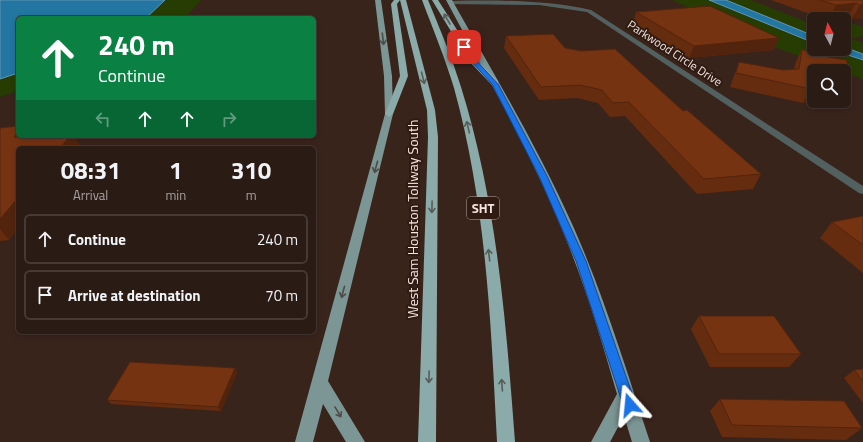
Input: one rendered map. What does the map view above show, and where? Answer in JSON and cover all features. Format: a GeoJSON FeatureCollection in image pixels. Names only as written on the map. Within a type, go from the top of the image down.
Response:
{"type":"FeatureCollection","features":[{"type":"Feature","properties":{"kind":"highway"},"geometry":{"type":"LineString","coordinates":[[389,114],[404,76],[394,4],[397,0]]}},
{"type":"Feature","properties":{"kind":"highway","name":"West Sam Houston Tollway South"},"geometry":{"type":"LineString","coordinates":[[403,0],[431,110],[433,137],[427,442]]}},
{"type":"Feature","properties":{"kind":"highway","name":"SHT"},"geometry":{"type":"LineString","coordinates":[[425,0],[454,77],[464,109],[475,162],[485,220],[492,279],[506,442]]}},
{"type":"Feature","properties":{"kind":"highway"},"geometry":{"type":"LineString","coordinates":[[435,0],[472,59],[494,84]]}},
{"type":"Feature","properties":{"kind":"main road"},"geometry":{"type":"LineString","coordinates":[[301,439],[320,382],[389,114],[388,76],[378,0]]}},
{"type":"Feature","properties":{"kind":"main road"},"geometry":{"type":"LineString","coordinates":[[450,2],[543,176],[581,261],[641,442]]}},
{"type":"Feature","properties":{"kind":"main road"},"geometry":{"type":"LineString","coordinates":[[320,382],[356,442]]}},
{"type":"Feature","properties":{"kind":"main road"},"geometry":{"type":"LineString","coordinates":[[600,442],[626,395]]}},
{"type":"Feature","properties":{"kind":"main road"},"geometry":{"type":"LineString","coordinates":[[633,416],[648,442]]}},
{"type":"Feature","properties":{"kind":"street","name":"Parkwood Circle Drive"},"geometry":{"type":"LineString","coordinates":[[450,2],[529,3],[565,6],[589,11],[863,191]]}},
{"type":"Feature","properties":{"kind":"green space"},"geometry":{"type":"Polygon","coordinates":[[[0,0],[201,0],[187,16],[16,16],[16,92],[0,97],[0,0]]]}},
{"type":"Feature","properties":{"kind":"green space"},"geometry":{"type":"Polygon","coordinates":[[[672,0],[751,0],[807,22],[807,56],[851,56],[851,39],[863,43],[863,79],[851,75],[851,64],[821,64],[777,48],[672,0]]]}},
{"type":"Feature","properties":{"kind":"green space"},"geometry":{"type":"Polygon","coordinates":[[[851,23],[863,27],[863,36],[854,38],[851,37],[851,23]]]}},
{"type":"Feature","properties":{"kind":"water"},"geometry":{"type":"Polygon","coordinates":[[[0,0],[165,0],[148,16],[16,16],[16,74],[0,79],[0,0]]]}},
{"type":"Feature","properties":{"kind":"water"},"geometry":{"type":"Polygon","coordinates":[[[709,0],[726,0],[807,33],[807,40],[709,0]]]}},
{"type":"Feature","properties":{"kind":"water"},"geometry":{"type":"Polygon","coordinates":[[[851,50],[863,54],[863,60],[851,56],[851,50]]]}},
{"type":"Feature","properties":{"kind":"building"},"geometry":{"type":"Polygon","coordinates":[[[819,0],[863,0],[863,4],[860,5],[856,3],[836,5],[819,0]]]}},
{"type":"Feature","properties":{"kind":"building"},"geometry":{"type":"Polygon","coordinates":[[[710,6],[779,38],[694,46],[636,12],[710,6]]]}},
{"type":"Feature","properties":{"kind":"building"},"geometry":{"type":"Polygon","coordinates":[[[553,34],[565,48],[581,51],[615,49],[683,111],[687,110],[761,174],[704,179],[629,102],[613,103],[602,90],[580,85],[541,87],[506,36],[553,34]]]}},
{"type":"Feature","properties":{"kind":"building"},"geometry":{"type":"Polygon","coordinates":[[[802,49],[807,51],[807,56],[821,56],[847,60],[848,64],[807,64],[807,88],[736,73],[739,62],[783,70],[799,69],[802,49]]]}},
{"type":"Feature","properties":{"kind":"building"},"geometry":{"type":"Polygon","coordinates":[[[16,126],[16,134],[14,137],[16,138],[68,138],[62,146],[16,146],[16,200],[0,219],[0,128],[16,126]]]}},
{"type":"Feature","properties":{"kind":"building"},"geometry":{"type":"Polygon","coordinates":[[[863,216],[863,245],[832,222],[863,216]]]}},
{"type":"Feature","properties":{"kind":"building"},"geometry":{"type":"Polygon","coordinates":[[[699,316],[774,316],[801,354],[719,354],[699,316]]]}},
{"type":"Feature","properties":{"kind":"building"},"geometry":{"type":"Polygon","coordinates":[[[130,362],[235,368],[218,407],[107,400],[130,362]]]}},
{"type":"Feature","properties":{"kind":"building"},"geometry":{"type":"Polygon","coordinates":[[[863,369],[863,381],[854,370],[863,369]]]}},
{"type":"Feature","properties":{"kind":"building"},"geometry":{"type":"Polygon","coordinates":[[[720,399],[844,401],[862,428],[732,425],[720,399]]]}},
{"type":"Feature","properties":{"kind":"route"},"geometry":{"type":"LineString","coordinates":[[464,47],[472,59],[494,84],[543,176],[581,261],[630,405]]}}]}
